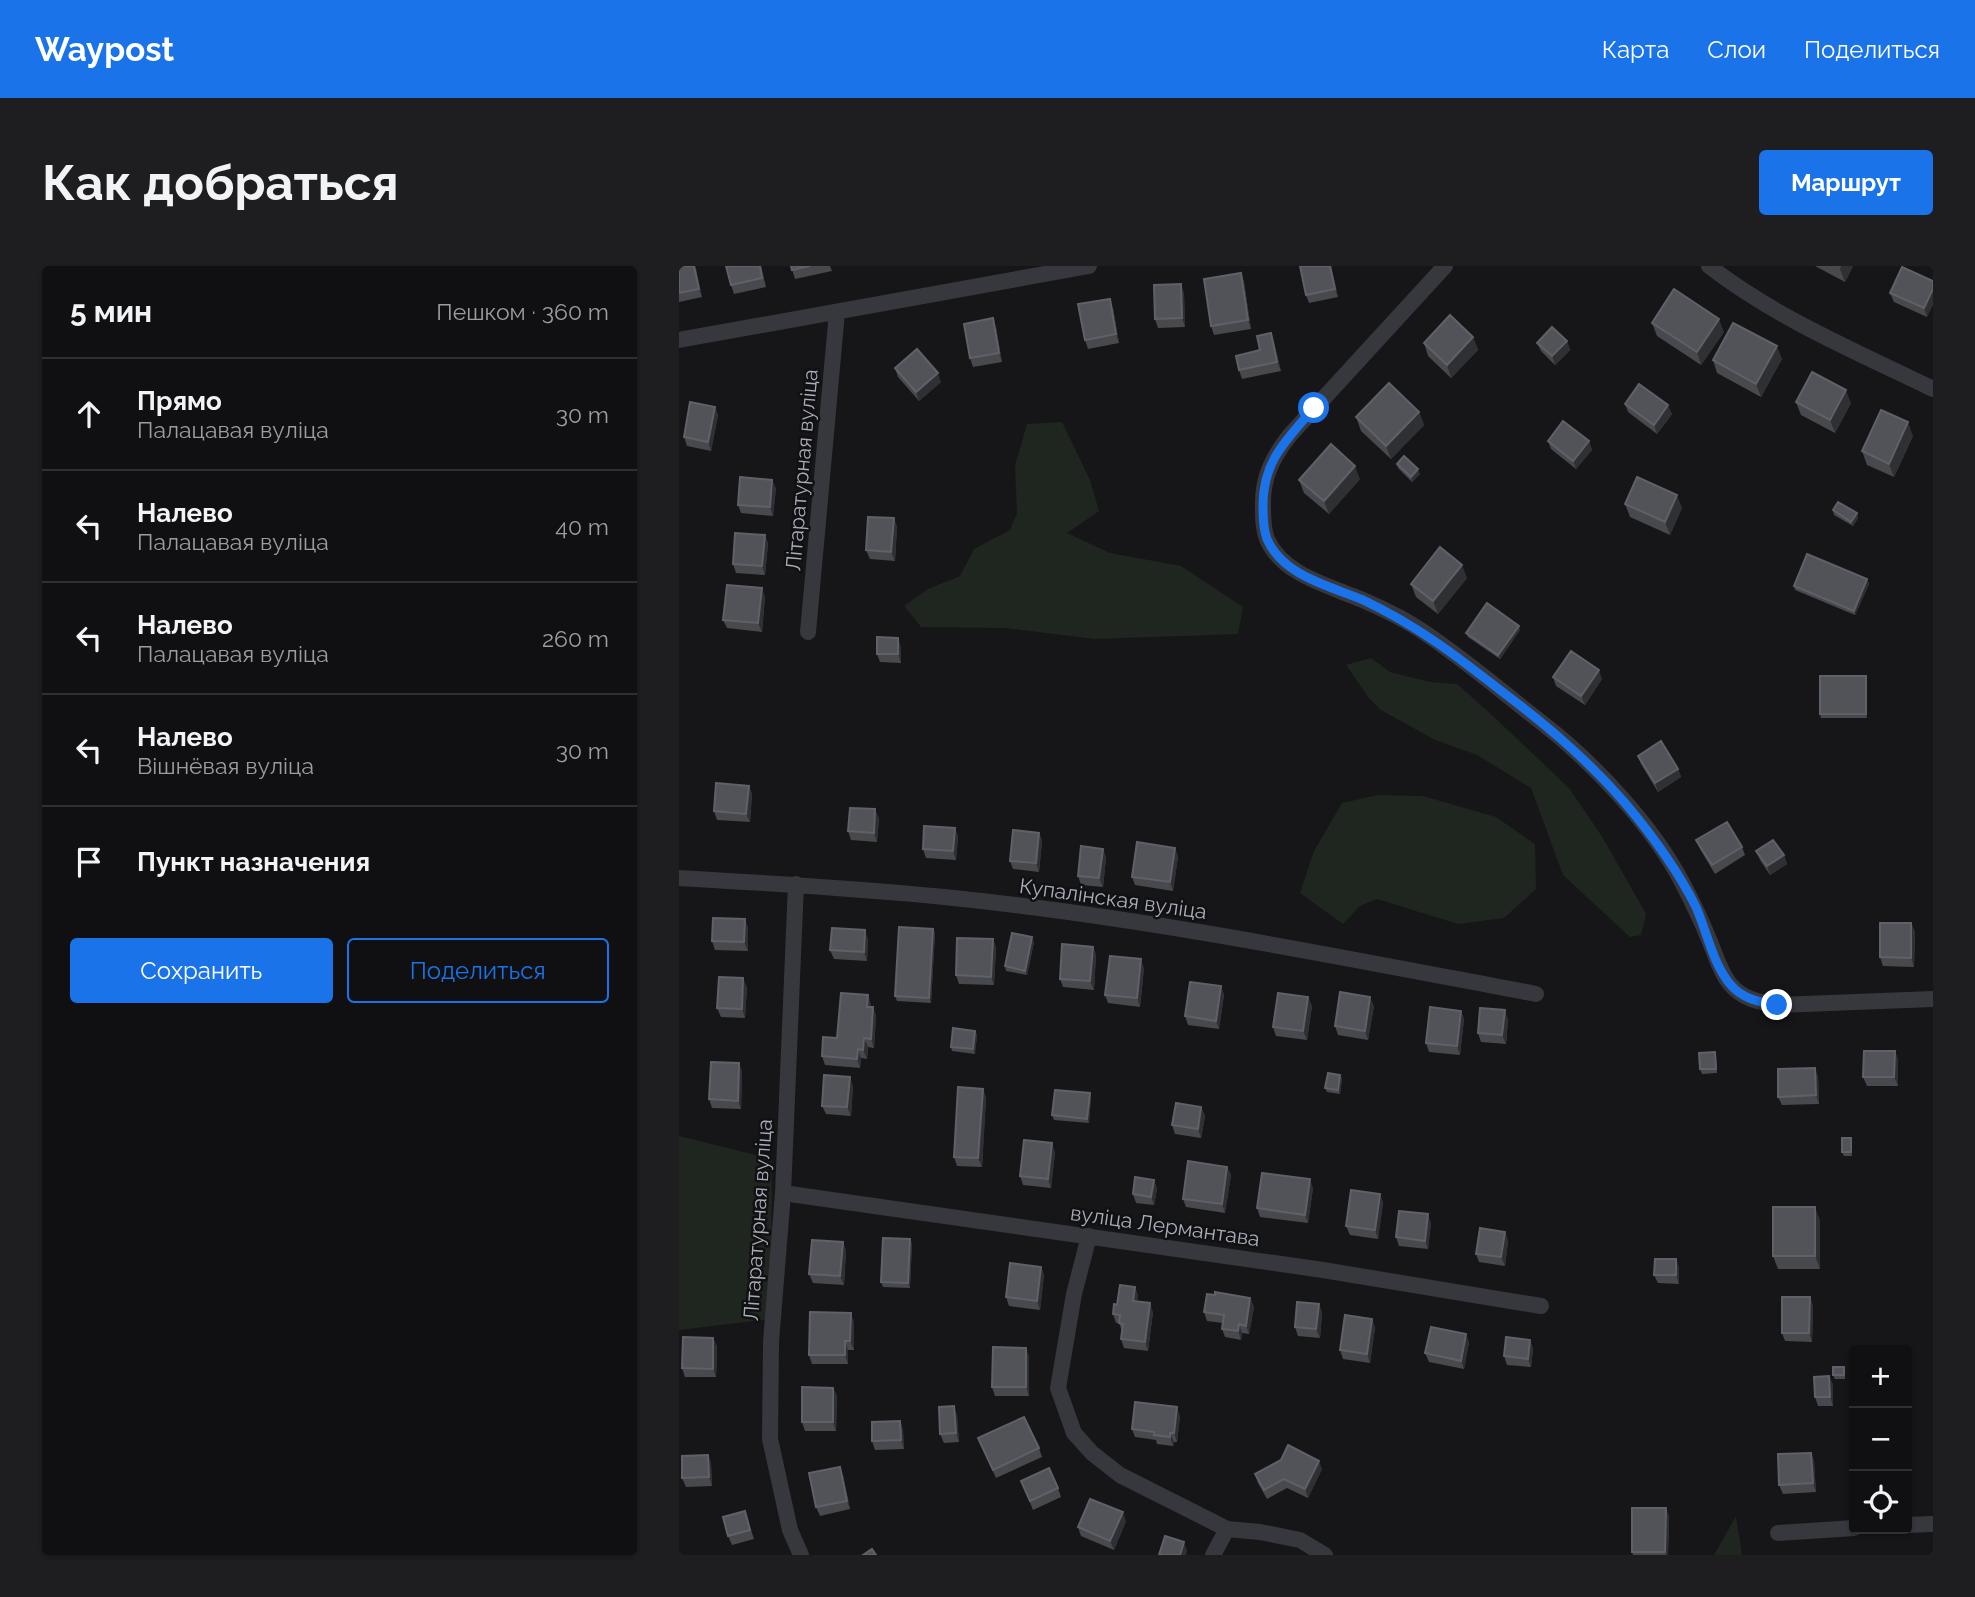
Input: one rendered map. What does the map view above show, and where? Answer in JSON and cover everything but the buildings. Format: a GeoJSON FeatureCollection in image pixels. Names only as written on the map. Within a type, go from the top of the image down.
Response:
{"type":"FeatureCollection","features":[{"type":"Feature","properties":{"kind":"street"},"geometry":{"type":"LineString","coordinates":[[679,340],[1089,266]]}},
{"type":"Feature","properties":{"kind":"street"},"geometry":{"type":"LineString","coordinates":[[1445,266],[1274,455],[1266,475],[1263,498],[1263,519],[1268,539],[1280,557],[1300,573],[1418,628],[1579,754],[1625,803],[1678,873],[1723,974],[1742,996],[1777,1005],[1933,999]]}},
{"type":"Feature","properties":{"kind":"street"},"geometry":{"type":"LineString","coordinates":[[1709,266],[1822,335],[1933,389]]}},
{"type":"Feature","properties":{"kind":"street","name":"Літаратурная вуліца"},"geometry":{"type":"LineString","coordinates":[[808,632],[837,312]]}},
{"type":"Feature","properties":{"kind":"street","name":"Купалінская вуліца"},"geometry":{"type":"LineString","coordinates":[[679,878],[796,884],[945,897],[1081,915],[1217,935],[1536,994]]}},
{"type":"Feature","properties":{"kind":"street","name":"Літаратурная вуліца"},"geometry":{"type":"LineString","coordinates":[[796,884],[783,1193],[771,1342],[770,1438],[790,1530],[801,1555]]}},
{"type":"Feature","properties":{"kind":"street","name":"вуліца Лермантава"},"geometry":{"type":"LineString","coordinates":[[783,1193],[1323,1270],[1541,1306]]}},
{"type":"Feature","properties":{"kind":"street"},"geometry":{"type":"LineString","coordinates":[[1089,1236],[1074,1294],[1058,1388],[1074,1433],[1091,1453],[1120,1475],[1227,1530],[1260,1532],[1300,1540],[1325,1555]]}},
{"type":"Feature","properties":{"kind":"street"},"geometry":{"type":"LineString","coordinates":[[1912,1525],[1933,1524]]}},
{"type":"Feature","properties":{"kind":"street"},"geometry":{"type":"LineString","coordinates":[[1778,1533],[1849,1528]]}},
{"type":"Feature","properties":{"kind":"street"},"geometry":{"type":"LineString","coordinates":[[1213,1555],[1227,1530]]}},
{"type":"Feature","properties":{"kind":"shaded area"},"geometry":{"type":"Polygon","coordinates":[[[1062,422],[1090,480],[1099,511],[1067,533],[1110,553],[1181,566],[1243,607],[1238,634],[1095,639],[1006,628],[921,627],[904,606],[928,589],[960,576],[974,549],[1010,530],[1017,513],[1015,466],[1027,424],[1062,422]]]}},
{"type":"Feature","properties":{"kind":"shaded area"},"geometry":{"type":"Polygon","coordinates":[[[1371,658],[1390,672],[1430,682],[1457,684],[1569,788],[1603,838],[1646,914],[1641,935],[1630,937],[1563,875],[1531,788],[1477,755],[1435,740],[1381,710],[1369,698],[1346,665],[1371,658]]]}},
{"type":"Feature","properties":{"kind":"shaded area"},"geometry":{"type":"Polygon","coordinates":[[[1378,795],[1423,796],[1496,817],[1535,844],[1536,889],[1504,918],[1458,924],[1377,899],[1360,906],[1343,924],[1300,893],[1314,851],[1342,803],[1378,795]]]}},
{"type":"Feature","properties":{"kind":"shaded area"},"geometry":{"type":"Polygon","coordinates":[[[679,1136],[772,1159],[771,1319],[679,1330],[679,1136]]]}},
{"type":"Feature","properties":{"kind":"shaded area"},"geometry":{"type":"Polygon","coordinates":[[[1736,1516],[1742,1555],[1714,1555],[1736,1516]]]}},
{"type":"Feature","properties":{"kind":"route"},"geometry":{"type":"LineString","coordinates":[[1314,408],[1274,455],[1266,475],[1263,519],[1268,539],[1280,557],[1300,573],[1325,586],[1418,628],[1579,754],[1625,803],[1678,873],[1723,974],[1731,986],[1742,996],[1777,1005]]}}]}
